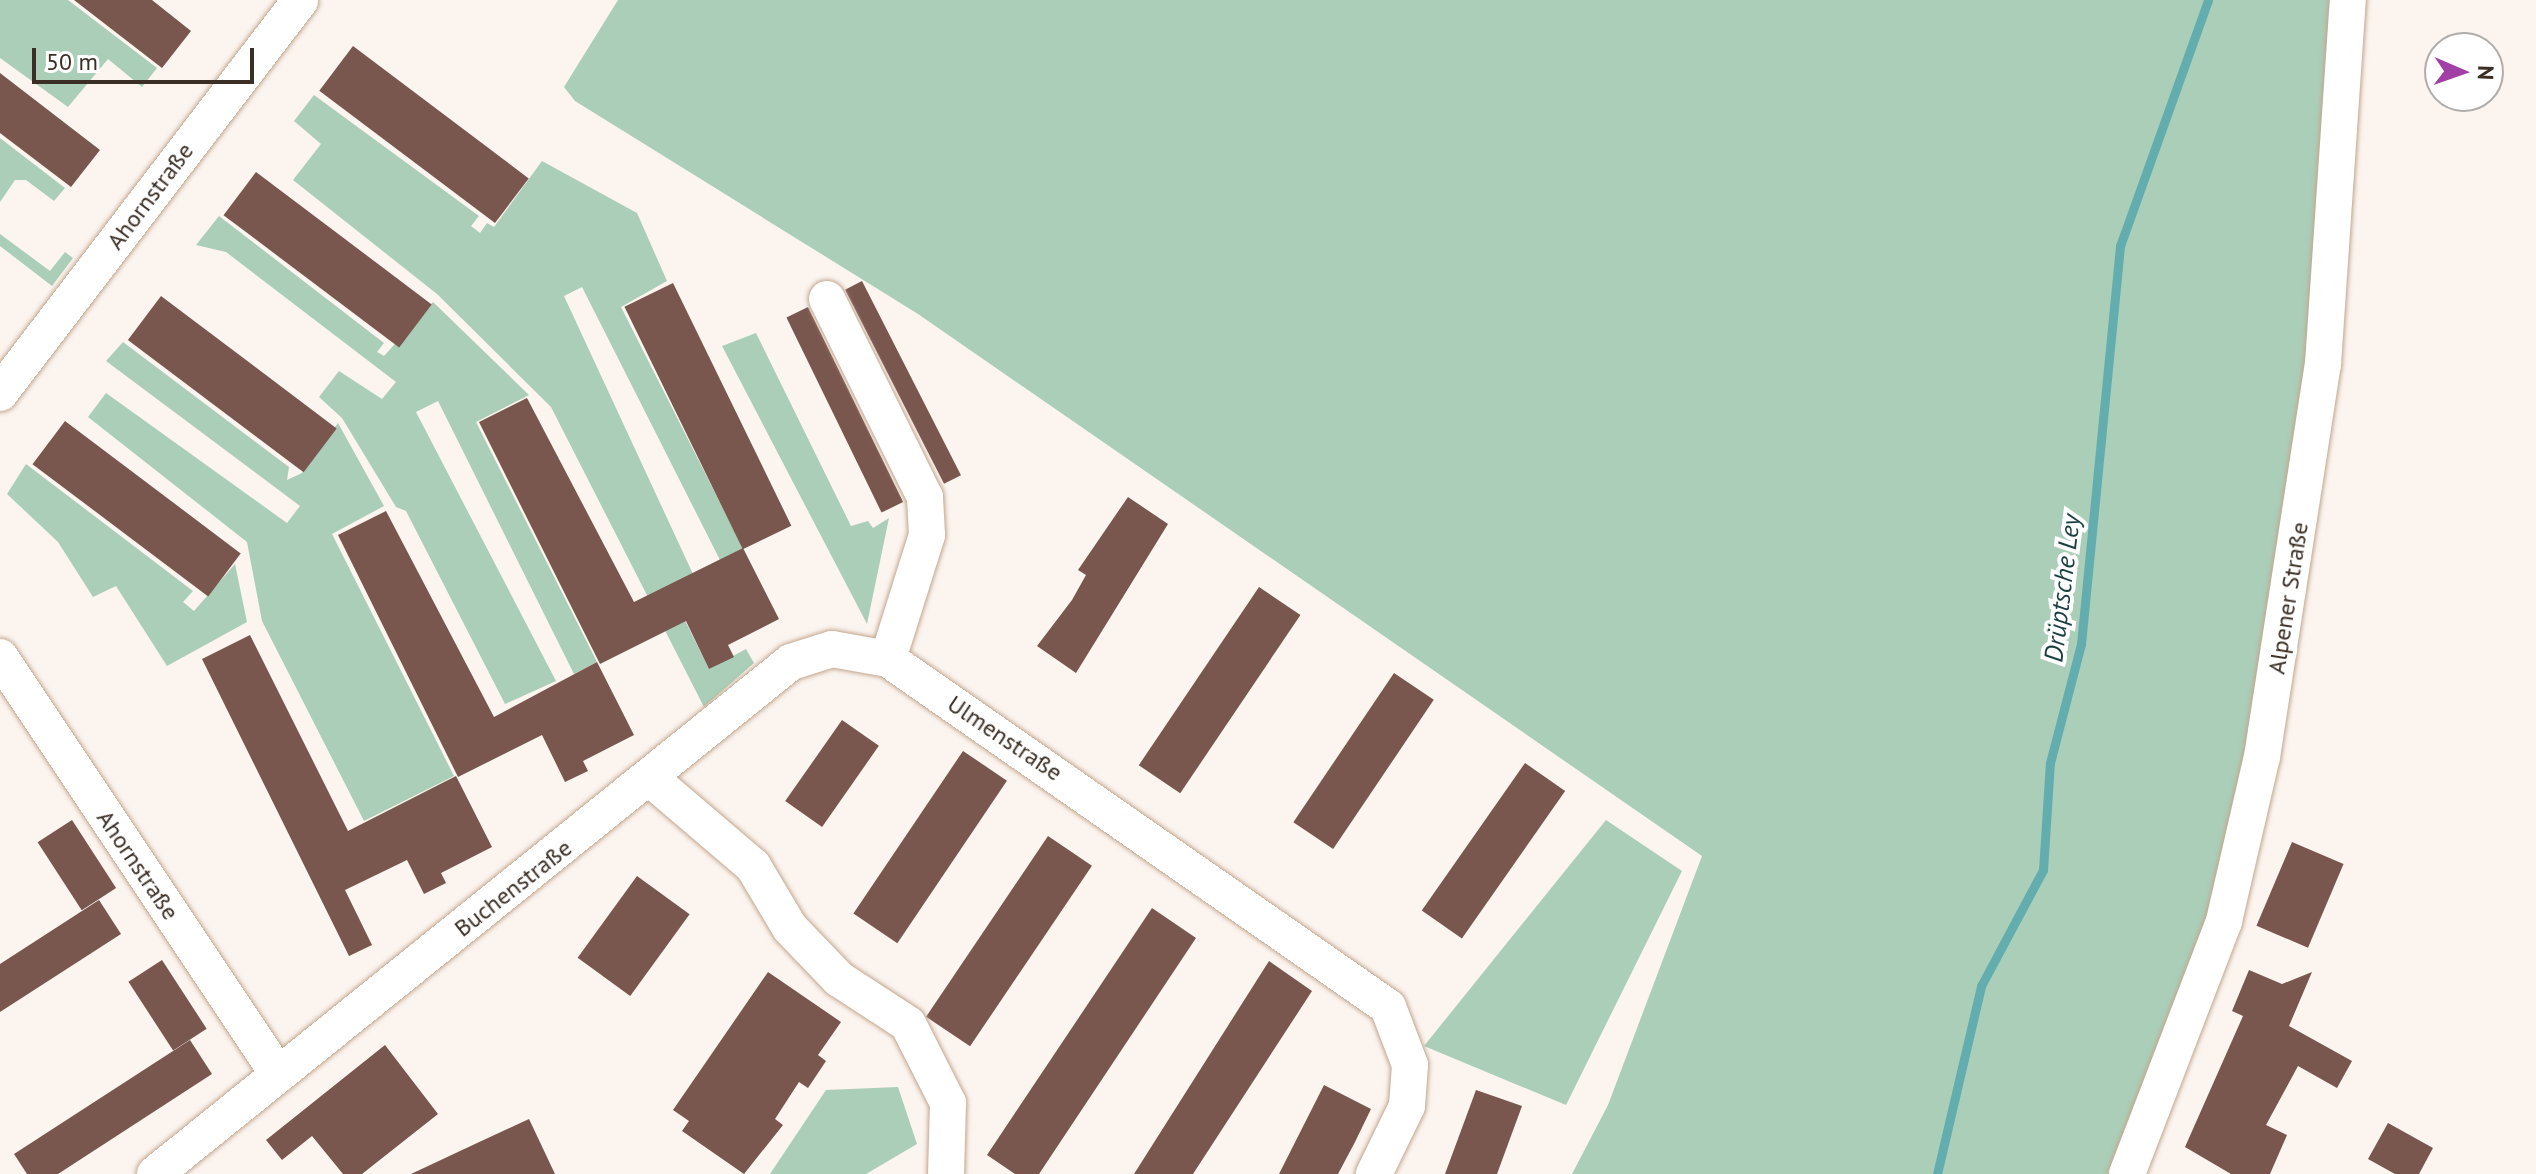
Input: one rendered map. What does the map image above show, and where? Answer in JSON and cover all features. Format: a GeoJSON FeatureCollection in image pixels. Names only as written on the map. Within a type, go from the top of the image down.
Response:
{"type":"FeatureCollection","features":[{"type":"Feature","properties":{"kind":"street","name":"Ahornstraße"},"geometry":{"type":"LineString","coordinates":[[0,393],[300,0]]}},
{"type":"Feature","properties":{"kind":"street","name":"Alpener Straße"},"geometry":{"type":"LineString","coordinates":[[2127,1174],[2224,921],[2262,757],[2323,364],[2348,0]]}},
{"type":"Feature","properties":{"kind":"street"},"geometry":{"type":"LineString","coordinates":[[827,299],[925,497],[927,535],[888,659]]}},
{"type":"Feature","properties":{"kind":"street","name":"Buchenstraße"},"geometry":{"type":"LineString","coordinates":[[163,1172],[277,1073],[651,779],[791,662],[832,649],[888,659]]}},
{"type":"Feature","properties":{"kind":"street","name":"Ahornstraße"},"geometry":{"type":"LineString","coordinates":[[0,657],[277,1073]]}},
{"type":"Feature","properties":{"kind":"street","name":"Ulmenstraße"},"geometry":{"type":"LineString","coordinates":[[888,659],[1364,984],[1388,1007],[1410,1065],[1407,1106],[1374,1174]]}},
{"type":"Feature","properties":{"kind":"street"},"geometry":{"type":"LineString","coordinates":[[651,779],[753,866],[790,928],[839,979],[908,1024],[948,1103],[946,1174]]}},
{"type":"Feature","properties":{"kind":"green space"},"geometry":{"type":"Polygon","coordinates":[[[0,0],[68,0],[157,68],[142,87],[108,59],[68,107],[0,58],[0,0]]]}},
{"type":"Feature","properties":{"kind":"green space"},"geometry":{"type":"Polygon","coordinates":[[[618,0],[2348,0],[2262,757],[2127,1174],[1572,1174],[1608,1105],[1702,856],[918,314],[575,101],[564,87],[618,0]]]}},
{"type":"Feature","properties":{"kind":"green space"},"geometry":{"type":"Polygon","coordinates":[[[314,95],[479,216],[471,226],[480,233],[487,223],[494,227],[542,161],[637,213],[667,281],[621,307],[743,548],[720,560],[582,287],[564,296],[693,574],[668,586],[709,669],[746,649],[754,663],[704,707],[551,407],[437,294],[293,180],[321,144],[294,121],[314,95]]]}},
{"type":"Feature","properties":{"kind":"green space"},"geometry":{"type":"Polygon","coordinates":[[[0,138],[65,188],[54,201],[26,180],[15,180],[0,202],[0,138]]]}},
{"type":"Feature","properties":{"kind":"green space"},"geometry":{"type":"Polygon","coordinates":[[[219,216],[384,343],[377,352],[384,356],[433,302],[529,395],[476,422],[597,662],[574,674],[438,401],[416,412],[556,681],[505,704],[406,511],[396,507],[342,418],[319,397],[339,371],[382,399],[396,382],[226,252],[196,245],[219,216]]]}},
{"type":"Feature","properties":{"kind":"green space"},"geometry":{"type":"Polygon","coordinates":[[[0,234],[50,271],[65,252],[73,258],[52,286],[0,246],[0,234]]]}},
{"type":"Feature","properties":{"kind":"green space"},"geometry":{"type":"Polygon","coordinates":[[[756,333],[851,526],[868,521],[873,528],[889,518],[867,624],[722,346],[756,333]]]}},
{"type":"Feature","properties":{"kind":"green space"},"geometry":{"type":"Polygon","coordinates":[[[123,342],[289,467],[287,480],[302,473],[338,423],[384,506],[332,534],[454,776],[364,821],[262,621],[247,542],[88,417],[106,393],[287,523],[300,506],[106,361],[123,342]]]}},
{"type":"Feature","properties":{"kind":"green space"},"geometry":{"type":"Polygon","coordinates":[[[26,464],[193,591],[183,602],[194,611],[235,564],[247,622],[167,666],[116,586],[93,597],[58,542],[7,494],[26,464]]]}},
{"type":"Feature","properties":{"kind":"green space"},"geometry":{"type":"Polygon","coordinates":[[[1606,820],[1682,871],[1566,1105],[1424,1046],[1606,820]]]}},
{"type":"Feature","properties":{"kind":"green space"},"geometry":{"type":"Polygon","coordinates":[[[898,1087],[917,1144],[866,1174],[770,1174],[826,1090],[898,1087]]]}},
{"type":"Feature","properties":{"kind":"building"},"geometry":{"type":"Polygon","coordinates":[[[74,0],[152,0],[191,31],[162,68],[74,0]]]}},
{"type":"Feature","properties":{"kind":"building"},"geometry":{"type":"Polygon","coordinates":[[[353,46],[529,178],[495,223],[319,91],[353,46]]]}},
{"type":"Feature","properties":{"kind":"building"},"geometry":{"type":"Polygon","coordinates":[[[0,73],[100,150],[71,187],[0,133],[0,73]]]}},
{"type":"Feature","properties":{"kind":"building"},"geometry":{"type":"Polygon","coordinates":[[[256,172],[432,304],[399,348],[224,215],[256,172]]]}},
{"type":"Feature","properties":{"kind":"building"},"geometry":{"type":"Polygon","coordinates":[[[862,281],[961,475],[944,484],[845,290],[862,281]]]}},
{"type":"Feature","properties":{"kind":"building"},"geometry":{"type":"Polygon","coordinates":[[[673,283],[791,526],[743,549],[624,307],[673,283]]]}},
{"type":"Feature","properties":{"kind":"building"},"geometry":{"type":"Polygon","coordinates":[[[161,296],[337,428],[304,472],[128,340],[161,296]]]}},
{"type":"Feature","properties":{"kind":"building"},"geometry":{"type":"Polygon","coordinates":[[[808,307],[903,502],[882,513],[786,318],[808,307]]]}},
{"type":"Feature","properties":{"kind":"building"},"geometry":{"type":"Polygon","coordinates":[[[527,398],[634,602],[743,548],[779,619],[728,645],[734,657],[709,669],[686,621],[600,664],[479,422],[527,398]]]}},
{"type":"Feature","properties":{"kind":"building"},"geometry":{"type":"Polygon","coordinates":[[[65,421],[241,553],[208,597],[33,464],[65,421]]]}},
{"type":"Feature","properties":{"kind":"building"},"geometry":{"type":"Polygon","coordinates":[[[1128,497],[1168,524],[1076,673],[1037,646],[1072,600],[1086,575],[1078,570],[1128,497]]]}},
{"type":"Feature","properties":{"kind":"building"},"geometry":{"type":"Polygon","coordinates":[[[386,511],[494,717],[597,662],[634,735],[583,761],[588,771],[565,782],[542,735],[458,777],[338,535],[386,511]]]}},
{"type":"Feature","properties":{"kind":"building"},"geometry":{"type":"Polygon","coordinates":[[[1259,587],[1300,615],[1180,793],[1139,765],[1259,587]]]}},
{"type":"Feature","properties":{"kind":"building"},"geometry":{"type":"Polygon","coordinates":[[[250,635],[348,831],[456,776],[492,847],[441,873],[446,883],[424,894],[407,860],[345,890],[372,945],[349,956],[202,659],[250,635]]]}},
{"type":"Feature","properties":{"kind":"building"},"geometry":{"type":"Polygon","coordinates":[[[1394,673],[1434,700],[1333,849],[1293,822],[1394,673]]]}},
{"type":"Feature","properties":{"kind":"building"},"geometry":{"type":"Polygon","coordinates":[[[842,720],[879,746],[822,827],[785,801],[842,720]]]}},
{"type":"Feature","properties":{"kind":"building"},"geometry":{"type":"Polygon","coordinates":[[[963,751],[1007,781],[897,943],[853,913],[963,751]]]}},
{"type":"Feature","properties":{"kind":"building"},"geometry":{"type":"Polygon","coordinates":[[[1525,763],[1565,791],[1462,939],[1422,910],[1525,763]]]}},
{"type":"Feature","properties":{"kind":"building"},"geometry":{"type":"Polygon","coordinates":[[[72,820],[116,888],[82,910],[38,842],[72,820]]]}},
{"type":"Feature","properties":{"kind":"building"},"geometry":{"type":"Polygon","coordinates":[[[1048,836],[1092,866],[970,1046],[926,1017],[1048,836]]]}},
{"type":"Feature","properties":{"kind":"building"},"geometry":{"type":"Polygon","coordinates":[[[2292,842],[2344,864],[2308,948],[2256,926],[2292,842]]]}},
{"type":"Feature","properties":{"kind":"building"},"geometry":{"type":"Polygon","coordinates":[[[637,876],[690,914],[630,996],[578,958],[637,876]]]}},
{"type":"Feature","properties":{"kind":"building"},"geometry":{"type":"Polygon","coordinates":[[[99,900],[121,934],[0,1012],[0,964],[99,900]]]}},
{"type":"Feature","properties":{"kind":"building"},"geometry":{"type":"Polygon","coordinates":[[[1152,908],[1196,938],[1039,1174],[1015,1174],[987,1155],[1152,908]]]}},
{"type":"Feature","properties":{"kind":"building"},"geometry":{"type":"Polygon","coordinates":[[[162,960],[207,1029],[173,1051],[128,982],[162,960]]]}},
{"type":"Feature","properties":{"kind":"building"},"geometry":{"type":"Polygon","coordinates":[[[1269,961],[1312,991],[1193,1174],[1134,1174],[1269,961]]]}},
{"type":"Feature","properties":{"kind":"building"},"geometry":{"type":"Polygon","coordinates":[[[2249,970],[2282,984],[2312,972],[2289,1026],[2352,1061],[2337,1088],[2298,1066],[2266,1125],[2287,1135],[2270,1174],[2231,1174],[2185,1147],[2243,1016],[2232,1011],[2249,970]]]}},
{"type":"Feature","properties":{"kind":"building"},"geometry":{"type":"Polygon","coordinates":[[[768,972],[841,1022],[818,1055],[826,1061],[808,1088],[799,1082],[775,1119],[783,1125],[744,1174],[682,1131],[689,1121],[673,1110],[768,972]]]}},
{"type":"Feature","properties":{"kind":"building"},"geometry":{"type":"Polygon","coordinates":[[[190,1040],[212,1074],[58,1174],[27,1174],[14,1154],[190,1040]]]}},
{"type":"Feature","properties":{"kind":"building"},"geometry":{"type":"Polygon","coordinates":[[[385,1045],[438,1114],[362,1174],[343,1174],[312,1136],[282,1160],[266,1140],[385,1045]]]}},
{"type":"Feature","properties":{"kind":"building"},"geometry":{"type":"Polygon","coordinates":[[[1324,1085],[1371,1109],[1355,1142],[1338,1174],[1279,1174],[1324,1085]]]}},
{"type":"Feature","properties":{"kind":"building"},"geometry":{"type":"Polygon","coordinates":[[[1476,1090],[1522,1106],[1497,1174],[1445,1174],[1476,1090]]]}},
{"type":"Feature","properties":{"kind":"building"},"geometry":{"type":"Polygon","coordinates":[[[529,1119],[555,1174],[411,1174],[475,1144],[529,1119]]]}},
{"type":"Feature","properties":{"kind":"building"},"geometry":{"type":"Polygon","coordinates":[[[2388,1123],[2433,1148],[2419,1174],[2395,1174],[2368,1159],[2388,1123]]]}},
{"type":"Feature","properties":{"kind":"waterway","name":"Drüptsche Ley"},"geometry":{"type":"LineString","coordinates":[[1937,1174],[1981,986],[2043,870],[2050,763],[2081,644],[2120,246],[2208,0]]}}]}
